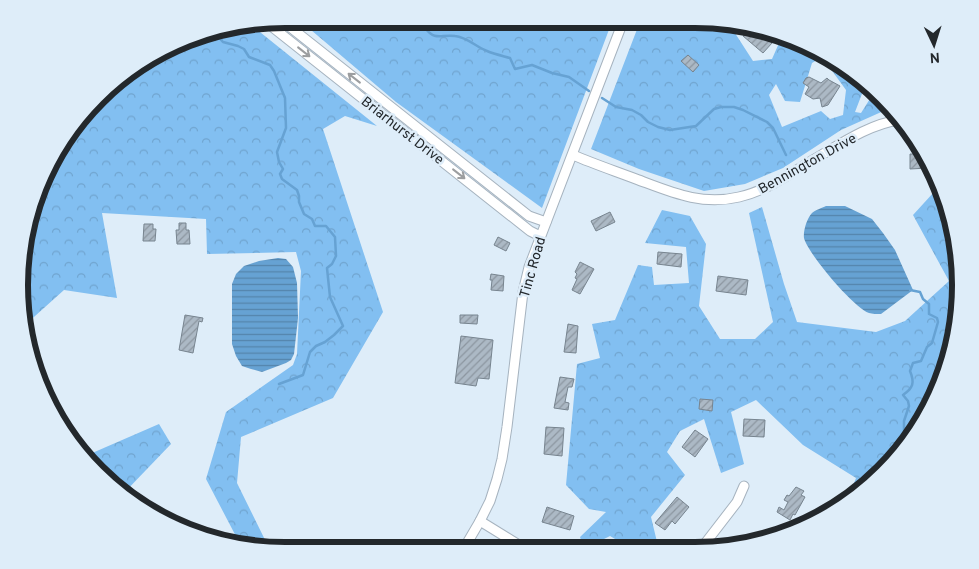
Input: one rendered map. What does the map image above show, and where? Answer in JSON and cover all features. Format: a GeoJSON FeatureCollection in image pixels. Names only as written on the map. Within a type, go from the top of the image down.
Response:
{"type":"FeatureCollection","features":[{"type":"Feature","properties":{"kind":"street","name":"Briarhurst Drive"},"geometry":{"type":"LineString","coordinates":[[289,27],[529,216],[546,222]]}},
{"type":"Feature","properties":{"kind":"street","name":"Tinc Road"},"geometry":{"type":"LineString","coordinates":[[468,542],[480,521],[495,488],[502,460],[523,292],[529,267],[621,27]]}},
{"type":"Feature","properties":{"kind":"street","name":"Briarhurst Drive"},"geometry":{"type":"LineString","coordinates":[[273,28],[530,231],[540,236]]}},
{"type":"Feature","properties":{"kind":"street","name":"Bennington Drive"},"geometry":{"type":"LineString","coordinates":[[573,155],[689,198],[708,200],[730,198],[756,192],[863,132],[893,121]]}},
{"type":"Feature","properties":{"kind":"street"},"geometry":{"type":"LineString","coordinates":[[707,541],[737,502],[744,486]]}},
{"type":"Feature","properties":{"kind":"street"},"geometry":{"type":"LineString","coordinates":[[480,521],[515,542]]}},
{"type":"Feature","properties":{"kind":"green space"},"geometry":{"type":"Polygon","coordinates":[[[307,27],[610,27],[542,208],[396,102],[307,27]]]}},
{"type":"Feature","properties":{"kind":"green space"},"geometry":{"type":"Polygon","coordinates":[[[638,27],[694,27],[733,31],[753,61],[772,59],[780,42],[818,59],[812,63],[800,102],[785,101],[776,84],[769,95],[782,127],[821,111],[830,119],[843,115],[846,90],[828,65],[863,90],[855,112],[861,113],[871,98],[884,111],[841,130],[783,168],[745,184],[704,191],[639,169],[591,149],[638,27]]]}},
{"type":"Feature","properties":{"kind":"green space"},"geometry":{"type":"Polygon","coordinates":[[[257,29],[377,126],[345,116],[323,129],[383,312],[333,398],[241,437],[237,483],[265,541],[236,537],[206,479],[226,412],[293,365],[297,354],[301,271],[296,252],[207,254],[206,219],[102,213],[117,298],[64,290],[30,320],[28,268],[32,234],[47,186],[62,156],[91,115],[128,81],[171,54],[218,36],[257,29]]]}},
{"type":"Feature","properties":{"kind":"green space"},"geometry":{"type":"Polygon","coordinates":[[[934,192],[947,234],[951,268],[951,301],[947,335],[932,383],[917,413],[888,454],[864,478],[853,487],[856,478],[803,445],[756,400],[731,412],[744,464],[721,473],[704,419],[680,431],[667,452],[685,475],[651,517],[657,542],[620,542],[610,536],[598,542],[582,542],[580,537],[606,512],[589,509],[566,485],[577,364],[600,358],[592,324],[615,320],[638,265],[652,267],[654,285],[689,283],[686,247],[645,243],[662,210],[690,216],[706,244],[699,306],[720,339],[755,339],[773,322],[749,213],[762,207],[797,322],[876,332],[905,321],[949,281],[913,215],[934,192]]]}},
{"type":"Feature","properties":{"kind":"green space"},"geometry":{"type":"Polygon","coordinates":[[[159,424],[171,444],[128,488],[115,478],[91,454],[159,424]]]}},
{"type":"Feature","properties":{"kind":"shaded area"},"geometry":{"type":"Polygon","coordinates":[[[826,206],[845,206],[872,219],[895,250],[913,290],[881,314],[869,313],[853,301],[822,267],[807,246],[804,235],[808,218],[813,212],[826,206]]]}},
{"type":"Feature","properties":{"kind":"shaded area"},"geometry":{"type":"Polygon","coordinates":[[[278,258],[286,259],[293,267],[297,283],[298,318],[294,354],[291,360],[286,363],[262,372],[242,366],[236,356],[232,344],[232,284],[236,274],[244,266],[278,258]]]}},
{"type":"Feature","properties":{"kind":"building"},"geometry":{"type":"Polygon","coordinates":[[[746,32],[766,38],[772,43],[763,53],[743,36],[746,32]]]}},
{"type":"Feature","properties":{"kind":"building"},"geometry":{"type":"Polygon","coordinates":[[[688,55],[699,65],[693,72],[681,61],[688,55]]]}},
{"type":"Feature","properties":{"kind":"building"},"geometry":{"type":"Polygon","coordinates":[[[809,77],[821,83],[827,78],[840,86],[828,105],[822,107],[820,98],[813,99],[805,94],[809,87],[803,83],[809,77]]]}},
{"type":"Feature","properties":{"kind":"building"},"geometry":{"type":"Polygon","coordinates":[[[910,154],[916,154],[924,168],[910,169],[910,154]]]}},
{"type":"Feature","properties":{"kind":"building"},"geometry":{"type":"Polygon","coordinates":[[[610,212],[615,222],[596,231],[591,221],[610,212]]]}},
{"type":"Feature","properties":{"kind":"building"},"geometry":{"type":"Polygon","coordinates":[[[179,223],[186,223],[186,230],[189,230],[190,244],[177,244],[176,230],[179,230],[179,223]]]}},
{"type":"Feature","properties":{"kind":"building"},"geometry":{"type":"Polygon","coordinates":[[[144,224],[153,224],[153,229],[156,229],[155,241],[143,241],[144,224]]]}},
{"type":"Feature","properties":{"kind":"building"},"geometry":{"type":"Polygon","coordinates":[[[498,237],[510,243],[506,251],[494,245],[498,237]]]}},
{"type":"Feature","properties":{"kind":"building"},"geometry":{"type":"Polygon","coordinates":[[[658,252],[682,254],[681,267],[657,264],[658,252]]]}},
{"type":"Feature","properties":{"kind":"building"},"geometry":{"type":"Polygon","coordinates":[[[580,262],[594,269],[580,294],[572,290],[577,279],[575,278],[577,274],[575,272],[580,262]]]}},
{"type":"Feature","properties":{"kind":"building"},"geometry":{"type":"Polygon","coordinates":[[[491,274],[504,276],[503,291],[491,290],[491,274]]]}},
{"type":"Feature","properties":{"kind":"building"},"geometry":{"type":"Polygon","coordinates":[[[718,276],[748,280],[746,295],[716,291],[718,276]]]}},
{"type":"Feature","properties":{"kind":"building"},"geometry":{"type":"Polygon","coordinates":[[[185,315],[203,318],[202,322],[199,321],[193,353],[179,350],[185,315]]]}},
{"type":"Feature","properties":{"kind":"building"},"geometry":{"type":"Polygon","coordinates":[[[460,315],[478,315],[477,324],[460,323],[460,315]]]}},
{"type":"Feature","properties":{"kind":"building"},"geometry":{"type":"Polygon","coordinates":[[[568,324],[578,326],[576,353],[564,352],[568,324]]]}},
{"type":"Feature","properties":{"kind":"building"},"geometry":{"type":"Polygon","coordinates":[[[461,336],[493,340],[489,379],[478,378],[476,386],[455,383],[461,336]]]}},
{"type":"Feature","properties":{"kind":"building"},"geometry":{"type":"Polygon","coordinates":[[[560,377],[574,379],[572,387],[568,387],[565,402],[569,403],[568,410],[554,408],[560,377]]]}},
{"type":"Feature","properties":{"kind":"building"},"geometry":{"type":"Polygon","coordinates":[[[700,399],[713,400],[712,411],[699,409],[700,399]]]}},
{"type":"Feature","properties":{"kind":"building"},"geometry":{"type":"Polygon","coordinates":[[[744,419],[765,420],[764,437],[743,436],[744,419]]]}},
{"type":"Feature","properties":{"kind":"building"},"geometry":{"type":"Polygon","coordinates":[[[546,427],[564,428],[562,456],[544,454],[546,427]]]}},
{"type":"Feature","properties":{"kind":"building"},"geometry":{"type":"Polygon","coordinates":[[[695,430],[708,439],[695,457],[682,447],[695,430]]]}},
{"type":"Feature","properties":{"kind":"building"},"geometry":{"type":"Polygon","coordinates":[[[796,487],[804,491],[801,495],[805,497],[790,520],[777,512],[779,507],[784,510],[788,502],[784,500],[796,487]]]}},
{"type":"Feature","properties":{"kind":"building"},"geometry":{"type":"Polygon","coordinates":[[[677,497],[689,507],[675,524],[672,521],[665,530],[655,523],[677,497]]]}},
{"type":"Feature","properties":{"kind":"building"},"geometry":{"type":"Polygon","coordinates":[[[547,507],[574,516],[570,530],[542,522],[547,507]]]}},
{"type":"Feature","properties":{"kind":"waterway"},"geometry":{"type":"LineString","coordinates":[[418,27],[426,29],[429,33],[436,36],[459,37],[487,51],[510,58],[515,69],[532,65],[569,77],[589,91]]}},
{"type":"Feature","properties":{"kind":"waterway"},"geometry":{"type":"LineString","coordinates":[[218,36],[223,42],[244,49],[249,57],[270,65],[274,71],[285,98],[286,128],[277,152],[283,169],[280,174],[282,179],[297,190],[304,214],[312,219],[315,226],[326,226],[335,237],[336,256],[332,264],[327,268],[330,297],[343,326],[310,352],[303,375],[279,384]]}},
{"type":"Feature","properties":{"kind":"waterway"},"geometry":{"type":"LineString","coordinates":[[602,98],[616,107],[632,110],[658,127],[670,130],[696,126],[714,109],[734,107],[767,122],[773,128],[786,155]]}},
{"type":"Feature","properties":{"kind":"waterway"},"geometry":{"type":"LineString","coordinates":[[905,432],[904,421],[909,406],[908,401],[903,395],[912,385],[910,371],[913,363],[921,361],[927,347],[932,343],[938,322],[937,318],[929,314],[929,304],[923,299],[920,292],[910,290]]}}]}
